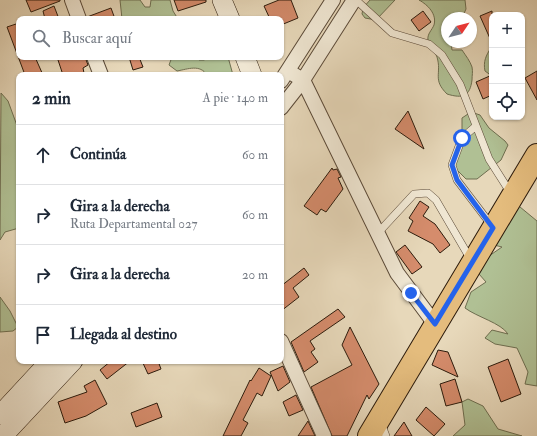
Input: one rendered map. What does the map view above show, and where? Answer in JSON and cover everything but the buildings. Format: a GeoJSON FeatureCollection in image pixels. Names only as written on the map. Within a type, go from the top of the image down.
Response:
{"type":"FeatureCollection","features":[{"type":"Feature","properties":{"kind":"main road"},"geometry":{"type":"LineString","coordinates":[[378,430],[435,324],[537,155]]}},
{"type":"Feature","properties":{"kind":"street"},"geometry":{"type":"LineString","coordinates":[[72,0],[78,16]]}},
{"type":"Feature","properties":{"kind":"street"},"geometry":{"type":"LineString","coordinates":[[222,0],[229,16]]}},
{"type":"Feature","properties":{"kind":"street"},"geometry":{"type":"LineString","coordinates":[[304,80],[284,76],[333,0]]}},
{"type":"Feature","properties":{"kind":"street"},"geometry":{"type":"LineString","coordinates":[[284,104],[304,80],[355,0]]}},
{"type":"Feature","properties":{"kind":"street"},"geometry":{"type":"LineString","coordinates":[[95,60],[100,72]]}},
{"type":"Feature","properties":{"kind":"street"},"geometry":{"type":"LineString","coordinates":[[246,60],[251,72]]}},
{"type":"Feature","properties":{"kind":"street"},"geometry":{"type":"LineString","coordinates":[[304,80],[397,273],[435,324]]}},
{"type":"Feature","properties":{"kind":"street"},"geometry":{"type":"LineString","coordinates":[[284,348],[324,436]]}},
{"type":"Feature","properties":{"kind":"street"},"geometry":{"type":"LineString","coordinates":[[8,427],[48,364]]}},
{"type":"Feature","properties":{"kind":"street"},"geometry":{"type":"LineString","coordinates":[[8,427],[70,364]]}},
{"type":"Feature","properties":{"kind":"lane"},"geometry":{"type":"LineString","coordinates":[[355,0],[392,33],[429,44],[442,55],[460,84],[489,160],[512,196]]}},
{"type":"Feature","properties":{"kind":"lane"},"geometry":{"type":"LineString","coordinates":[[476,126],[462,138],[452,165],[457,180],[493,228]]}},
{"type":"Feature","properties":{"kind":"lane"},"geometry":{"type":"LineString","coordinates":[[377,234],[414,194],[428,193],[436,200],[472,263]]}},
{"type":"Feature","properties":{"kind":"green space"},"geometry":{"type":"Polygon","coordinates":[[[120,0],[140,0],[145,7],[150,7],[151,0],[170,0],[176,16],[122,16],[120,0]]]}},
{"type":"Feature","properties":{"kind":"green space"},"geometry":{"type":"Polygon","coordinates":[[[370,0],[395,0],[376,20],[365,18],[362,14],[363,8],[370,0]]]}},
{"type":"Feature","properties":{"kind":"green space"},"geometry":{"type":"Polygon","coordinates":[[[419,0],[465,0],[466,9],[465,12],[441,12],[441,48],[462,50],[469,61],[472,67],[472,80],[470,90],[465,95],[457,96],[447,94],[442,89],[439,80],[437,57],[428,40],[435,21],[431,10],[426,4],[419,0]]]}},
{"type":"Feature","properties":{"kind":"green space"},"geometry":{"type":"Polygon","coordinates":[[[489,51],[489,74],[485,71],[484,65],[489,51]]]}},
{"type":"Feature","properties":{"kind":"green space"},"geometry":{"type":"Polygon","coordinates":[[[171,60],[229,60],[232,72],[204,72],[197,68],[177,71],[169,65],[171,60]]]}},
{"type":"Feature","properties":{"kind":"green space"},"geometry":{"type":"Polygon","coordinates":[[[1,93],[8,101],[16,123],[16,229],[5,232],[0,240],[1,93]]]}},
{"type":"Feature","properties":{"kind":"green space"},"geometry":{"type":"Polygon","coordinates":[[[471,112],[480,115],[489,128],[508,145],[501,160],[477,179],[466,179],[454,167],[462,136],[462,118],[471,112]]]}},
{"type":"Feature","properties":{"kind":"green space"},"geometry":{"type":"Polygon","coordinates":[[[514,202],[537,221],[537,386],[525,384],[528,372],[517,348],[495,344],[485,338],[492,330],[508,334],[505,330],[465,308],[471,292],[486,282],[479,274],[476,265],[502,247],[494,245],[514,202]]]}},
{"type":"Feature","properties":{"kind":"green space"},"geometry":{"type":"Polygon","coordinates":[[[0,297],[10,311],[16,323],[16,329],[13,331],[0,332],[0,297]]]}},
{"type":"Feature","properties":{"kind":"green space"},"geometry":{"type":"Polygon","coordinates":[[[468,399],[483,406],[498,429],[522,436],[453,436],[465,425],[462,402],[468,399]]]}},
{"type":"Feature","properties":{"kind":"route"},"geometry":{"type":"LineString","coordinates":[[411,293],[435,324],[493,228],[457,180],[452,165],[462,138]]}}]}
